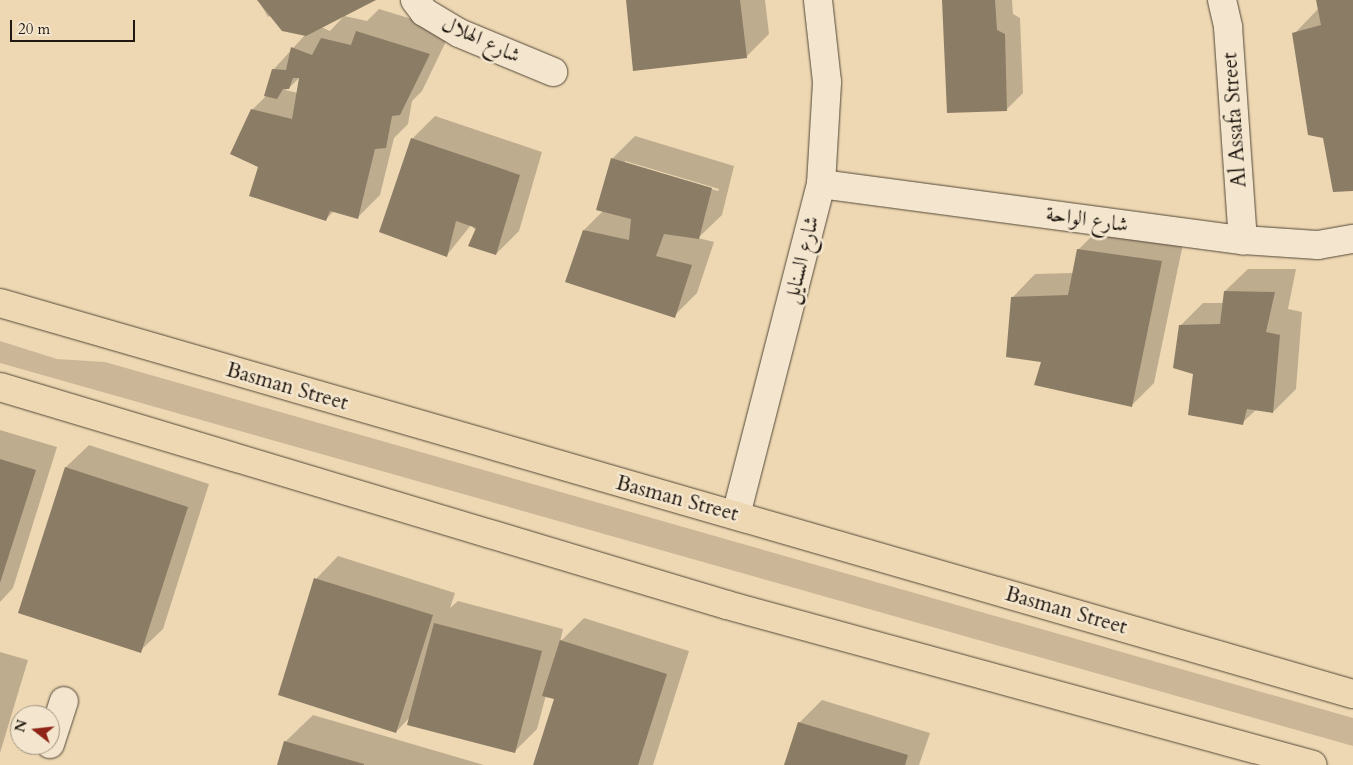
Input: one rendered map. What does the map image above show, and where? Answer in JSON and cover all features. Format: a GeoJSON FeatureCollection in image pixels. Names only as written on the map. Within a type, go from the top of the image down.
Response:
{"type":"FeatureCollection","features":[{"type":"Feature","properties":{"kind":"main road","name":"Basman Street"},"geometry":{"type":"LineString","coordinates":[[0,303],[1353,694]]}},
{"type":"Feature","properties":{"kind":"main road"},"geometry":{"type":"LineString","coordinates":[[0,387],[727,606],[1313,765]]}},
{"type":"Feature","properties":{"kind":"street","name":"شارع الهلال"},"geometry":{"type":"LineString","coordinates":[[415,0],[424,12],[459,33],[553,72]]}},
{"type":"Feature","properties":{"kind":"street","name":"شارع السنايل"},"geometry":{"type":"LineString","coordinates":[[736,515],[822,184],[827,82],[818,0]]}},
{"type":"Feature","properties":{"kind":"street","name":"Al Assafa Street"},"geometry":{"type":"LineString","coordinates":[[1222,0],[1229,37],[1243,240]]}},
{"type":"Feature","properties":{"kind":"street","name":"شارع الواحة"},"geometry":{"type":"LineString","coordinates":[[822,184],[1243,240],[1318,245],[1353,239]]}},
{"type":"Feature","properties":{"kind":"street"},"geometry":{"type":"LineString","coordinates":[[60,713],[64,701]]}},
{"type":"Feature","properties":{"kind":"shaded area"},"geometry":{"type":"Polygon","coordinates":[[[0,341],[57,359],[105,362],[1353,718],[1353,746],[0,363],[0,341]]]}},
{"type":"Feature","properties":{"kind":"building"},"geometry":{"type":"Polygon","coordinates":[[[257,0],[376,0],[306,36],[282,31],[257,0]]]}},
{"type":"Feature","properties":{"kind":"building"},"geometry":{"type":"Polygon","coordinates":[[[626,0],[740,0],[747,58],[633,71],[626,0]]]}},
{"type":"Feature","properties":{"kind":"building"},"geometry":{"type":"Polygon","coordinates":[[[942,0],[995,0],[997,30],[1005,34],[1007,111],[947,113],[942,0]]]}},
{"type":"Feature","properties":{"kind":"building"},"geometry":{"type":"Polygon","coordinates":[[[1316,0],[1353,0],[1353,191],[1333,192],[1323,138],[1308,135],[1292,33],[1321,25],[1316,0]]]}},
{"type":"Feature","properties":{"kind":"building"},"geometry":{"type":"Polygon","coordinates":[[[356,31],[430,54],[400,115],[392,116],[386,148],[375,149],[358,219],[330,211],[326,221],[249,196],[258,167],[230,154],[251,109],[292,119],[299,78],[293,78],[289,89],[283,89],[277,99],[264,96],[272,69],[286,70],[291,47],[312,55],[321,38],[351,45],[356,31]]]}},
{"type":"Feature","properties":{"kind":"building"},"geometry":{"type":"Polygon","coordinates":[[[411,138],[520,175],[496,255],[468,246],[476,228],[456,221],[447,257],[379,232],[411,138]]]}},
{"type":"Feature","properties":{"kind":"building"},"geometry":{"type":"Polygon","coordinates":[[[611,158],[712,188],[699,239],[664,234],[656,256],[692,265],[675,318],[565,282],[583,230],[629,240],[631,219],[596,210],[611,158]]]}},
{"type":"Feature","properties":{"kind":"building"},"geometry":{"type":"Polygon","coordinates":[[[1077,249],[1162,261],[1132,407],[1034,385],[1041,362],[1006,357],[1011,297],[1068,295],[1077,249]]]}},
{"type":"Feature","properties":{"kind":"building"},"geometry":{"type":"Polygon","coordinates":[[[1224,291],[1275,292],[1266,332],[1280,335],[1273,413],[1247,409],[1243,425],[1188,415],[1193,374],[1173,368],[1179,325],[1220,324],[1224,291]]]}},
{"type":"Feature","properties":{"kind":"building"},"geometry":{"type":"Polygon","coordinates":[[[0,459],[36,470],[0,583],[0,459]]]}},
{"type":"Feature","properties":{"kind":"building"},"geometry":{"type":"Polygon","coordinates":[[[65,467],[188,507],[141,653],[18,613],[65,467]]]}},
{"type":"Feature","properties":{"kind":"building"},"geometry":{"type":"Polygon","coordinates":[[[314,578],[433,615],[396,733],[278,695],[314,578]]]}},
{"type":"Feature","properties":{"kind":"building"},"geometry":{"type":"Polygon","coordinates":[[[434,623],[542,651],[515,753],[407,725],[434,623]]]}},
{"type":"Feature","properties":{"kind":"building"},"geometry":{"type":"Polygon","coordinates":[[[560,640],[667,674],[638,765],[533,765],[554,699],[542,696],[560,640]]]}},
{"type":"Feature","properties":{"kind":"building"},"geometry":{"type":"Polygon","coordinates":[[[798,722],[908,755],[905,765],[784,765],[798,722]]]}},
{"type":"Feature","properties":{"kind":"building"},"geometry":{"type":"Polygon","coordinates":[[[284,741],[364,764],[364,765],[277,765],[284,741]]]}}]}
